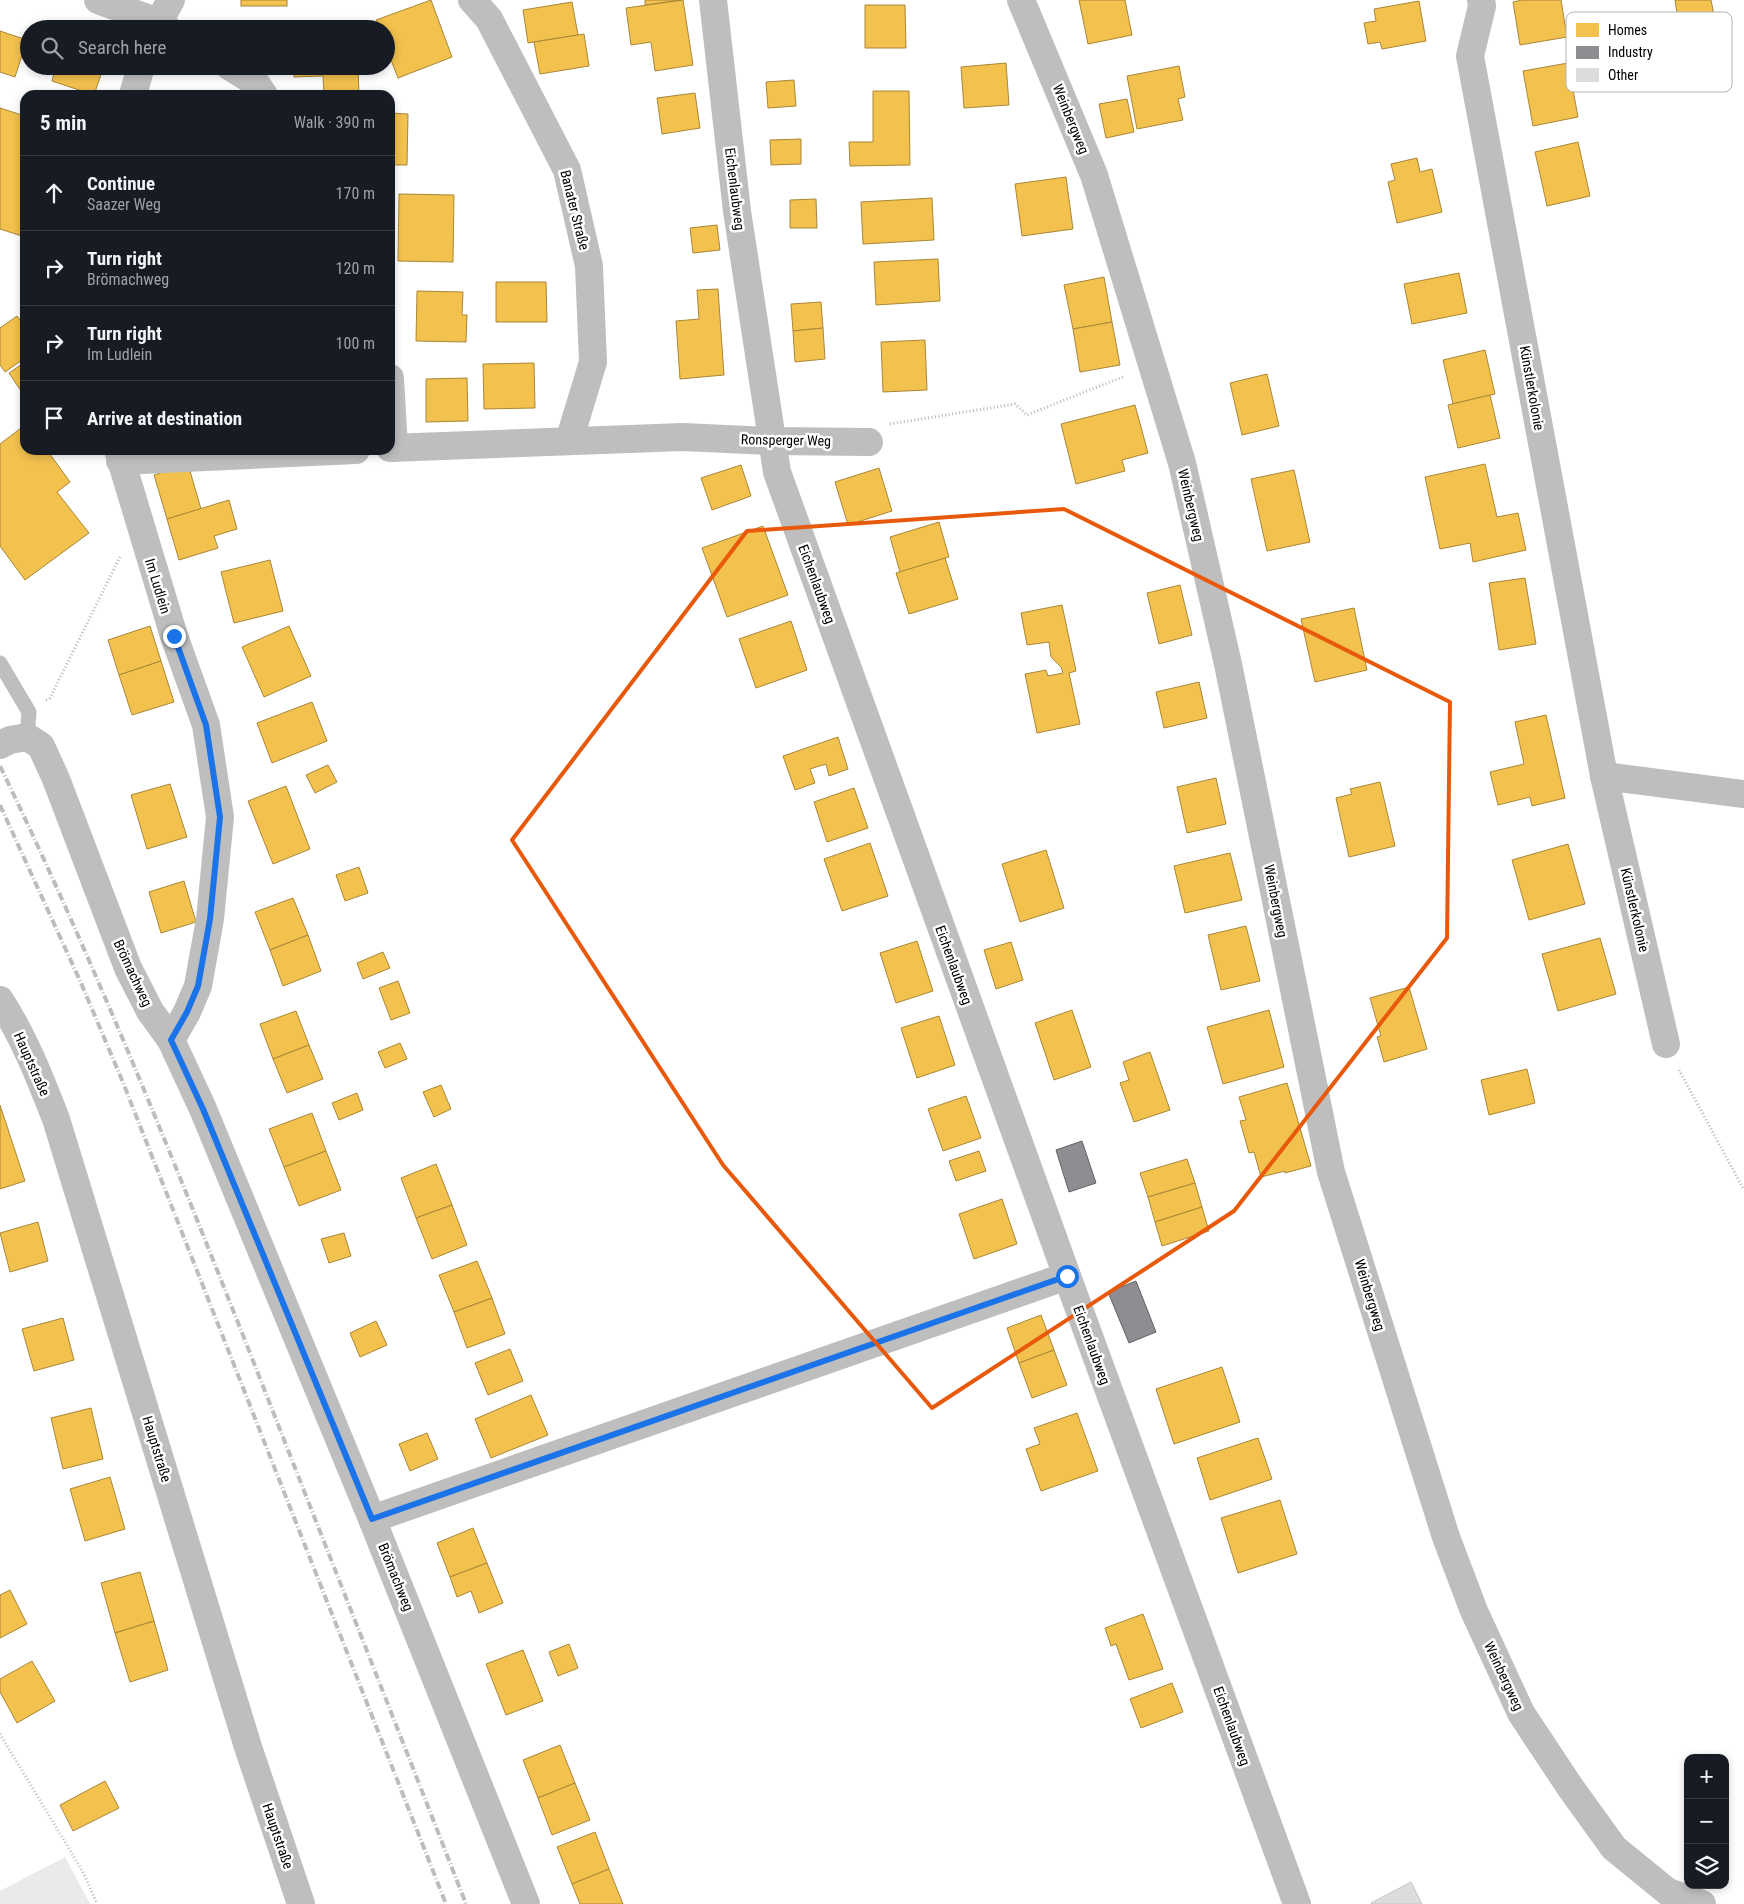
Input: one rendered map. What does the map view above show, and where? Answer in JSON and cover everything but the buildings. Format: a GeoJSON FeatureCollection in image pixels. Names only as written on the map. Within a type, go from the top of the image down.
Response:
{"type":"FeatureCollection","features":[{"type":"Feature","properties":{"kind":"street"},"geometry":{"type":"LineString","coordinates":[[98,0],[163,20]]}},
{"type":"Feature","properties":{"kind":"street","name":"Banater Straße"},"geometry":{"type":"LineString","coordinates":[[472,0],[489,19],[567,170],[589,266],[593,362],[569,441]]}},
{"type":"Feature","properties":{"kind":"street","name":"Eichenlaubweg"},"geometry":{"type":"LineString","coordinates":[[713,0],[737,211],[777,472],[1067,1276],[1297,1904]]}},
{"type":"Feature","properties":{"kind":"street","name":"Weinbergweg"},"geometry":{"type":"LineString","coordinates":[[1021,0],[1094,175],[1182,463],[1226,654],[1331,1172],[1446,1538],[1474,1612],[1521,1712],[1570,1787],[1614,1848],[1668,1892],[1702,1904]]}},
{"type":"Feature","properties":{"kind":"street","name":"Künstlerkolonie"},"geometry":{"type":"LineString","coordinates":[[1481,0],[1482,6],[1470,56],[1604,776],[1666,1044]]}},
{"type":"Feature","properties":{"kind":"street"},"geometry":{"type":"LineString","coordinates":[[134,90],[139,75]]}},
{"type":"Feature","properties":{"kind":"street"},"geometry":{"type":"LineString","coordinates":[[244,75],[256,82],[261,90]]}},
{"type":"Feature","properties":{"kind":"street","name":"Ronsperger Weg"},"geometry":{"type":"LineString","coordinates":[[395,448],[683,436],[869,442]]}},
{"type":"Feature","properties":{"kind":"street"},"geometry":{"type":"LineString","coordinates":[[119,456],[158,455]]}},
{"type":"Feature","properties":{"kind":"street","name":"Im Ludlein"},"geometry":{"type":"LineString","coordinates":[[119,456],[174,636],[206,725],[220,817],[210,919],[198,986],[187,1012],[171,1040]]}},
{"type":"Feature","properties":{"kind":"street"},"geometry":{"type":"LineString","coordinates":[[0,745],[10,740],[28,724]]}},
{"type":"Feature","properties":{"kind":"street","name":"Brömachweg"},"geometry":{"type":"LineString","coordinates":[[28,724],[41,746],[56,779],[128,968],[150,1011],[171,1040],[203,1109],[372,1519],[526,1904]]}},
{"type":"Feature","properties":{"kind":"street"},"geometry":{"type":"LineString","coordinates":[[1604,776],[1744,794]]}},
{"type":"Feature","properties":{"kind":"street","name":"Hauptstraße"},"geometry":{"type":"LineString","coordinates":[[0,1000],[10,1014],[34,1065],[56,1119],[248,1747],[301,1904]]}},
{"type":"Feature","properties":{"kind":"street"},"geometry":{"type":"LineString","coordinates":[[372,1519],[1067,1276]]}},
{"type":"Feature","properties":{"kind":"lane","name":"Brömachweg"},"geometry":{"type":"LineString","coordinates":[[0,664],[28,724]]}},
{"type":"Feature","properties":{"kind":"path"},"geometry":{"type":"LineString","coordinates":[[869,442],[868,428],[1015,404],[1027,415],[1151,366]]}},
{"type":"Feature","properties":{"kind":"path"},"geometry":{"type":"LineString","coordinates":[[28,724],[50,698],[139,521]]}},
{"type":"Feature","properties":{"kind":"path"},"geometry":{"type":"LineString","coordinates":[[1666,1044],[1744,1190]]}},
{"type":"Feature","properties":{"kind":"path"},"geometry":{"type":"LineString","coordinates":[[0,1734],[83,1872],[97,1904]]}},
{"type":"Feature","properties":{"kind":"highlighted area"},"geometry":{"type":"Polygon","coordinates":[[[1064,509],[1450,702],[1447,938],[1234,1211],[932,1408],[723,1165],[512,840],[747,531],[1064,509]]]}},
{"type":"Feature","properties":{"kind":"shaded area"},"geometry":{"type":"Polygon","coordinates":[[[65,1857],[90,1904],[0,1904],[0,1891],[65,1857]]]}},
{"type":"Feature","properties":{"kind":"railway"},"geometry":{"type":"LineString","coordinates":[[0,766],[104,994],[168,1148],[466,1904]]}},
{"type":"Feature","properties":{"kind":"railway"},"geometry":{"type":"LineString","coordinates":[[0,805],[81,983],[122,1080],[446,1904]]}},
{"type":"Feature","properties":{"kind":"route"},"geometry":{"type":"LineString","coordinates":[[174,636],[206,725],[220,817],[210,919],[198,986],[187,1012],[171,1040],[203,1109],[372,1519],[1067,1276]]}}]}
